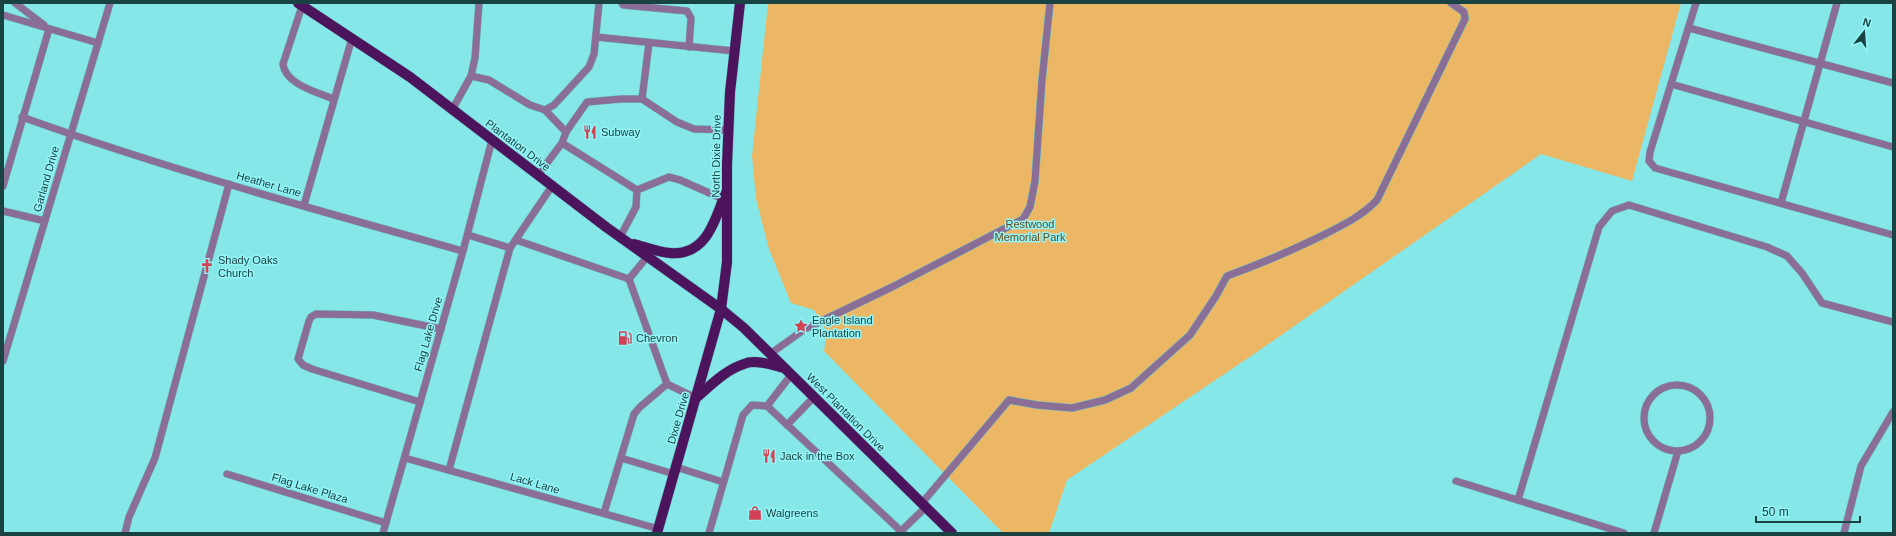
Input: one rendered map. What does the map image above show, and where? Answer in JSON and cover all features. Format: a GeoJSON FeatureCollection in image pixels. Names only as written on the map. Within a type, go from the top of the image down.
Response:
{"type":"FeatureCollection","features":[{"type":"Feature","properties":{"kind":"main road","name":"North Dixie Drive"},"geometry":{"type":"LineString","coordinates":[[722,309],[727,262],[728,229],[724,195],[730,92],[740,3]]}},
{"type":"Feature","properties":{"kind":"main road","name":"Plantation Drive"},"geometry":{"type":"LineString","coordinates":[[301,4],[410,77],[624,240],[722,309]]}},
{"type":"Feature","properties":{"kind":"main road"},"geometry":{"type":"LineString","coordinates":[[624,240],[670,253],[691,251],[710,234],[724,195]]}},
{"type":"Feature","properties":{"kind":"main road","name":"West Plantation Drive"},"geometry":{"type":"LineString","coordinates":[[722,309],[770,354],[952,533]]}},
{"type":"Feature","properties":{"kind":"main road","name":"Dixie Drive"},"geometry":{"type":"LineString","coordinates":[[658,531],[722,309]]}},
{"type":"Feature","properties":{"kind":"main road"},"geometry":{"type":"LineString","coordinates":[[696,398],[720,377],[745,363],[764,363],[788,372]]}},
{"type":"Feature","properties":{"kind":"street"},"geometry":{"type":"LineString","coordinates":[[15,3],[49,29]]}},
{"type":"Feature","properties":{"kind":"street","name":"Garland Drive"},"geometry":{"type":"LineString","coordinates":[[3,361],[110,3]]}},
{"type":"Feature","properties":{"kind":"street"},"geometry":{"type":"LineString","coordinates":[[452,110],[471,76],[475,58],[479,3]]}},
{"type":"Feature","properties":{"kind":"street"},"geometry":{"type":"LineString","coordinates":[[545,110],[554,105],[590,67],[594,54],[599,3]]}},
{"type":"Feature","properties":{"kind":"street"},"geometry":{"type":"LineString","coordinates":[[622,3],[623,5],[687,11],[691,18],[689,47]]}},
{"type":"Feature","properties":{"kind":"street"},"geometry":{"type":"LineString","coordinates":[[770,354],[805,329],[894,286],[1023,219],[1030,207],[1035,181],[1042,80],[1050,3]]}},
{"type":"Feature","properties":{"kind":"street"},"geometry":{"type":"LineString","coordinates":[[709,533],[743,415],[752,405],[766,406],[901,532],[1009,400],[1037,405],[1072,408],[1105,400],[1131,388],[1190,336],[1227,276],[1273,259],[1344,225],[1369,208],[1377,200],[1466,19],[1464,12],[1451,3]]}},
{"type":"Feature","properties":{"kind":"street"},"geometry":{"type":"LineString","coordinates":[[1696,3],[1650,152],[1649,161],[1655,168],[1893,234]]}},
{"type":"Feature","properties":{"kind":"street"},"geometry":{"type":"LineString","coordinates":[[1781,203],[1837,3]]}},
{"type":"Feature","properties":{"kind":"street"},"geometry":{"type":"LineString","coordinates":[[301,4],[283,64],[284,71],[296,82],[333,99]]}},
{"type":"Feature","properties":{"kind":"street"},"geometry":{"type":"LineString","coordinates":[[3,15],[98,43]]}},
{"type":"Feature","properties":{"kind":"street"},"geometry":{"type":"LineString","coordinates":[[1689,28],[1893,83]]}},
{"type":"Feature","properties":{"kind":"street"},"geometry":{"type":"LineString","coordinates":[[3,186],[49,29]]}},
{"type":"Feature","properties":{"kind":"street"},"geometry":{"type":"LineString","coordinates":[[596,37],[734,51]]}},
{"type":"Feature","properties":{"kind":"street"},"geometry":{"type":"LineString","coordinates":[[304,206],[333,99],[352,38]]}},
{"type":"Feature","properties":{"kind":"street"},"geometry":{"type":"LineString","coordinates":[[642,99],[649,42]]}},
{"type":"Feature","properties":{"kind":"street"},"geometry":{"type":"LineString","coordinates":[[471,76],[489,80],[530,105],[545,110],[566,132]]}},
{"type":"Feature","properties":{"kind":"street"},"geometry":{"type":"LineString","coordinates":[[1671,84],[1893,148]]}},
{"type":"Feature","properties":{"kind":"street"},"geometry":{"type":"LineString","coordinates":[[538,175],[562,142],[566,132],[587,102],[642,99],[677,122],[694,129],[728,130]]}},
{"type":"Feature","properties":{"kind":"street","name":"Heather Lane"},"geometry":{"type":"LineString","coordinates":[[22,117],[70,134],[230,184],[463,251]]}},
{"type":"Feature","properties":{"kind":"street","name":"Flag Lake Drive"},"geometry":{"type":"LineString","coordinates":[[383,533],[468,235],[492,140]]}},
{"type":"Feature","properties":{"kind":"street"},"geometry":{"type":"LineString","coordinates":[[562,142],[637,190]]}},
{"type":"Feature","properties":{"kind":"street"},"geometry":{"type":"LineString","coordinates":[[637,190],[669,177],[724,195]]}},
{"type":"Feature","properties":{"kind":"street"},"geometry":{"type":"LineString","coordinates":[[125,533],[129,517],[155,458],[230,184]]}},
{"type":"Feature","properties":{"kind":"street"},"geometry":{"type":"LineString","coordinates":[[449,470],[510,248],[552,186]]}},
{"type":"Feature","properties":{"kind":"street"},"geometry":{"type":"LineString","coordinates":[[624,240],[636,207],[637,190]]}},
{"type":"Feature","properties":{"kind":"street"},"geometry":{"type":"LineString","coordinates":[[1518,500],[1599,227],[1612,210],[1629,206],[1767,247],[1788,256],[1802,273],[1822,303],[1893,322]]}},
{"type":"Feature","properties":{"kind":"street"},"geometry":{"type":"LineString","coordinates":[[3,211],[45,221]]}},
{"type":"Feature","properties":{"kind":"street"},"geometry":{"type":"LineString","coordinates":[[468,235],[510,248]]}},
{"type":"Feature","properties":{"kind":"street"},"geometry":{"type":"LineString","coordinates":[[516,240],[629,279]]}},
{"type":"Feature","properties":{"kind":"street"},"geometry":{"type":"LineString","coordinates":[[629,279],[647,257]]}},
{"type":"Feature","properties":{"kind":"street"},"geometry":{"type":"LineString","coordinates":[[629,279],[667,384],[696,398]]}},
{"type":"Feature","properties":{"kind":"street"},"geometry":{"type":"LineString","coordinates":[[420,402],[312,369],[303,365],[298,359],[299,354],[309,321],[316,314],[373,315],[441,329]]}},
{"type":"Feature","properties":{"kind":"street"},"geometry":{"type":"LineString","coordinates":[[3,335],[11,337]]}},
{"type":"Feature","properties":{"kind":"street"},"geometry":{"type":"LineString","coordinates":[[766,406],[788,372]]}},
{"type":"Feature","properties":{"kind":"street"},"geometry":{"type":"LineString","coordinates":[[604,513],[634,414],[667,384]]}},
{"type":"Feature","properties":{"kind":"street"},"geometry":{"type":"LineString","coordinates":[[1672,385],[1683,385],[1702,395],[1708,404],[1710,415],[1710,426],[1705,436],[1698,444],[1689,449],[1678,451],[1667,449],[1657,444],[1650,436],[1645,426],[1644,415],[1650,400],[1661,389],[1672,385]]}},
{"type":"Feature","properties":{"kind":"street"},"geometry":{"type":"LineString","coordinates":[[787,425],[814,397]]}},
{"type":"Feature","properties":{"kind":"street"},"geometry":{"type":"LineString","coordinates":[[1844,533],[1861,466],[1893,412]]}},
{"type":"Feature","properties":{"kind":"street"},"geometry":{"type":"LineString","coordinates":[[1654,533],[1678,451]]}},
{"type":"Feature","properties":{"kind":"street","name":"Lack Lane"},"geometry":{"type":"LineString","coordinates":[[405,458],[604,513],[658,531]]}},
{"type":"Feature","properties":{"kind":"street"},"geometry":{"type":"LineString","coordinates":[[621,458],[724,482]]}},
{"type":"Feature","properties":{"kind":"street","name":"Flag Lake Plaza"},"geometry":{"type":"LineString","coordinates":[[227,474],[386,523]]}},
{"type":"Feature","properties":{"kind":"street"},"geometry":{"type":"LineString","coordinates":[[1456,481],[1624,533]]}},
{"type":"Feature","properties":{"kind":"green space","name":"Restwood Memorial Park"},"geometry":{"type":"Polygon","coordinates":[[[768,3],[1681,3],[1632,181],[1541,154],[1257,352],[1067,480],[1049,533],[1003,533],[824,351],[827,332],[814,310],[791,303],[769,249],[756,199],[752,156],[768,3]]]}},
{"type":"Feature","properties":{"kind":"place","name":"Subway"},"geometry":{"type":"Point","coordinates":[590,132]}},
{"type":"Feature","properties":{"kind":"place","name":"Shady Oaks Church"},"geometry":{"type":"Point","coordinates":[207,266]}},
{"type":"Feature","properties":{"kind":"place","name":"Eagle Island Plantation"},"geometry":{"type":"Point","coordinates":[801,326]}},
{"type":"Feature","properties":{"kind":"place","name":"Chevron"},"geometry":{"type":"Point","coordinates":[625,338]}},
{"type":"Feature","properties":{"kind":"place","name":"Jack in the Box"},"geometry":{"type":"Point","coordinates":[769,456]}},
{"type":"Feature","properties":{"kind":"place","name":"Walgreens"},"geometry":{"type":"Point","coordinates":[755,513]}}]}
